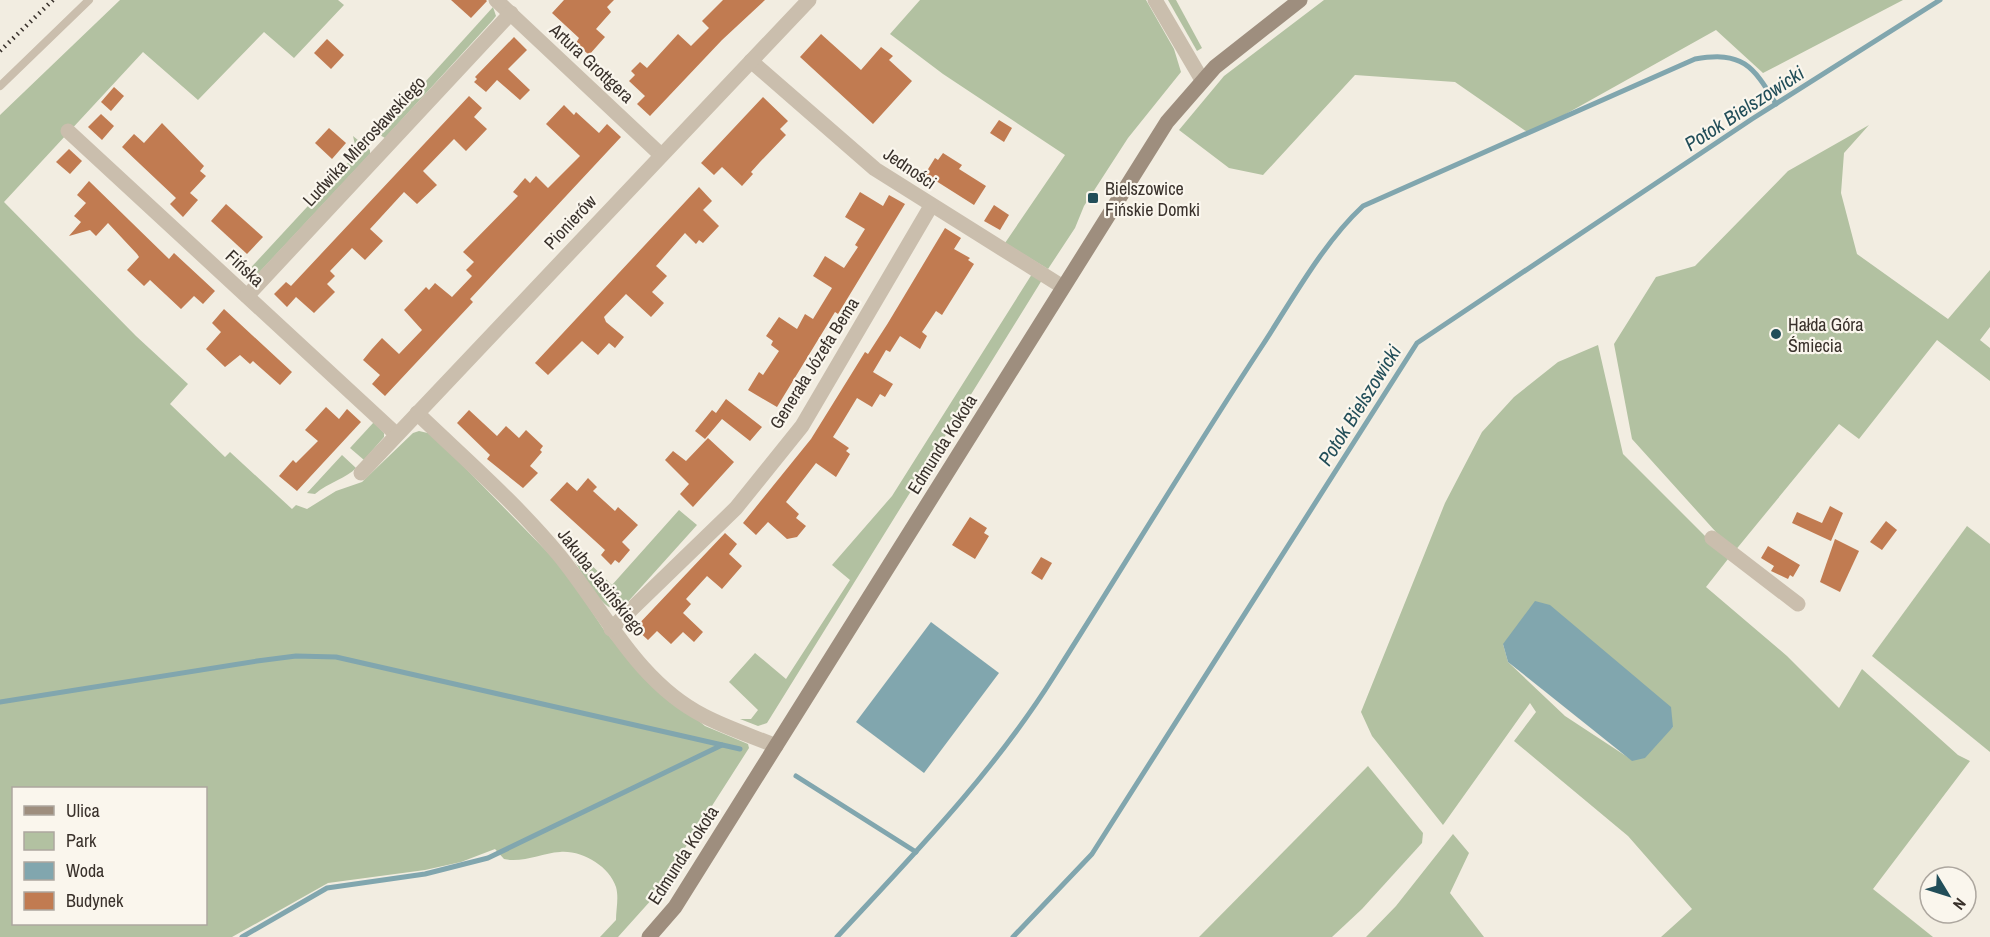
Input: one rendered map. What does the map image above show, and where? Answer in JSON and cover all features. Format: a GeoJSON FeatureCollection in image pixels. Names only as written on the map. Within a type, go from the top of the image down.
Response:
{"type":"FeatureCollection","features":[{"type":"Feature","properties":{"kind":"street","name":"Artura Grottgera"},"geometry":{"type":"LineString","coordinates":[[496,0],[661,155]]}},
{"type":"Feature","properties":{"kind":"street","name":"Pionierów"},"geometry":{"type":"LineString","coordinates":[[361,473],[809,0]]}},
{"type":"Feature","properties":{"kind":"street"},"geometry":{"type":"LineString","coordinates":[[1155,0],[1202,80]]}},
{"type":"Feature","properties":{"kind":"street","name":"Edmunda Kokota"},"geometry":{"type":"LineString","coordinates":[[649,937],[675,908],[1161,131],[1202,80],[1300,0]]}},
{"type":"Feature","properties":{"kind":"street","name":"Ludwika Mierosławskiego"},"geometry":{"type":"LineString","coordinates":[[247,296],[511,13]]}},
{"type":"Feature","properties":{"kind":"street","name":"Jedności"},"geometry":{"type":"LineString","coordinates":[[751,61],[875,169],[1063,287]]}},
{"type":"Feature","properties":{"kind":"street","name":"Fińska"},"geometry":{"type":"LineString","coordinates":[[68,131],[396,434]]}},
{"type":"Feature","properties":{"kind":"street","name":"Generała Józefa Bema"},"geometry":{"type":"LineString","coordinates":[[611,629],[736,508],[802,426],[931,206]]}},
{"type":"Feature","properties":{"kind":"street","name":"Jakuba Jasińskiego"},"geometry":{"type":"LineString","coordinates":[[417,413],[522,513],[560,556],[611,629],[662,686],[703,716],[776,746]]}},
{"type":"Feature","properties":{"kind":"street"},"geometry":{"type":"LineString","coordinates":[[1712,538],[1798,604]]}},
{"type":"Feature","properties":{"kind":"lane"},"geometry":{"type":"LineString","coordinates":[[0,86],[89,0]]}},
{"type":"Feature","properties":{"kind":"green space"},"geometry":{"type":"Polygon","coordinates":[[[120,0],[338,0],[344,5],[294,58],[264,32],[198,100],[143,52],[4,202],[136,336],[188,384],[170,404],[225,457],[230,452],[292,509],[296,505],[307,509],[336,491],[362,482],[413,433],[419,431],[432,434],[563,568],[606,633],[649,680],[705,726],[748,744],[749,748],[653,898],[618,937],[600,937],[616,920],[617,895],[612,879],[601,866],[586,857],[568,852],[510,860],[504,859],[495,849],[461,862],[425,870],[328,883],[232,937],[0,937],[0,115],[120,0]]]}},
{"type":"Feature","properties":{"kind":"green space"},"geometry":{"type":"Polygon","coordinates":[[[920,0],[1146,0],[1174,49],[1181,72],[1128,138],[1084,206],[1075,228],[1048,269],[1005,243],[1065,155],[943,74],[890,34],[920,0]]]}},
{"type":"Feature","properties":{"kind":"green space"},"geometry":{"type":"Polygon","coordinates":[[[1168,0],[1176,0],[1202,48],[1197,51],[1168,0]]]}},
{"type":"Feature","properties":{"kind":"green space"},"geometry":{"type":"Polygon","coordinates":[[[1324,0],[1903,0],[1763,73],[1716,30],[1530,134],[1455,82],[1355,75],[1263,175],[1229,168],[1179,130],[1224,76],[1324,0]]]}},
{"type":"Feature","properties":{"kind":"green space"},"geometry":{"type":"Polygon","coordinates":[[[493,7],[496,16],[492,21],[385,138],[378,134],[493,7]]]}},
{"type":"Feature","properties":{"kind":"green space"},"geometry":{"type":"Polygon","coordinates":[[[1869,125],[1844,153],[1841,193],[1857,254],[1948,319],[1990,270],[1990,327],[1980,340],[1990,348],[1990,381],[1937,340],[1859,439],[1839,424],[1734,552],[1632,439],[1614,344],[1656,277],[1695,266],[1788,171],[1869,125]]]}},
{"type":"Feature","properties":{"kind":"green space"},"geometry":{"type":"Polygon","coordinates":[[[353,136],[370,150],[370,154],[254,278],[245,274],[357,153],[353,136]]]}},
{"type":"Feature","properties":{"kind":"green space"},"geometry":{"type":"Polygon","coordinates":[[[1032,274],[1042,280],[767,723],[758,726],[740,719],[751,719],[758,710],[729,682],[755,653],[786,679],[850,580],[832,565],[892,496],[1032,274]]]}},
{"type":"Feature","properties":{"kind":"green space"},"geometry":{"type":"Polygon","coordinates":[[[1598,345],[1623,454],[1728,559],[1706,587],[1787,656],[1839,708],[1862,669],[1958,755],[1970,761],[1873,889],[1933,937],[1661,937],[1692,909],[1628,836],[1514,741],[1536,712],[1530,703],[1443,825],[1372,736],[1361,712],[1445,503],[1482,432],[1514,397],[1558,362],[1598,345]],[[1503,644],[1508,662],[1565,716],[1632,760],[1673,727],[1503,644]]]}},
{"type":"Feature","properties":{"kind":"green space"},"geometry":{"type":"Polygon","coordinates":[[[374,422],[384,433],[384,437],[364,460],[350,448],[374,422]]]}},
{"type":"Feature","properties":{"kind":"green space"},"geometry":{"type":"Polygon","coordinates":[[[342,455],[356,468],[315,494],[307,493],[342,455]]]}},
{"type":"Feature","properties":{"kind":"green space"},"geometry":{"type":"Polygon","coordinates":[[[679,510],[697,525],[625,605],[617,608],[605,604],[598,597],[557,532],[612,585],[679,510]]]}},
{"type":"Feature","properties":{"kind":"green space"},"geometry":{"type":"Polygon","coordinates":[[[1967,526],[1990,544],[1990,752],[1872,656],[1967,526]]]}},
{"type":"Feature","properties":{"kind":"green space"},"geometry":{"type":"Polygon","coordinates":[[[1368,766],[1423,833],[1422,843],[1362,909],[1332,937],[1199,937],[1368,766]]]}},
{"type":"Feature","properties":{"kind":"green space"},"geometry":{"type":"Polygon","coordinates":[[[1453,834],[1469,853],[1450,893],[1484,937],[1366,937],[1396,906],[1453,834]]]}},
{"type":"Feature","properties":{"kind":"water"},"geometry":{"type":"Polygon","coordinates":[[[1535,601],[1550,605],[1671,707],[1673,727],[1645,758],[1632,761],[1508,662],[1503,644],[1535,601]]]}},
{"type":"Feature","properties":{"kind":"water"},"geometry":{"type":"Polygon","coordinates":[[[931,622],[999,673],[924,773],[856,722],[931,622]]]}},
{"type":"Feature","properties":{"kind":"building"},"geometry":{"type":"Polygon","coordinates":[[[451,0],[486,0],[487,1],[471,18],[451,0]]]}},
{"type":"Feature","properties":{"kind":"building"},"geometry":{"type":"Polygon","coordinates":[[[564,0],[614,0],[607,7],[611,12],[596,29],[605,37],[589,55],[576,43],[579,38],[552,13],[564,0]]]}},
{"type":"Feature","properties":{"kind":"building"},"geometry":{"type":"Polygon","coordinates":[[[723,0],[765,0],[722,40],[650,116],[637,104],[645,96],[629,81],[635,75],[631,71],[640,62],[647,68],[678,34],[691,46],[709,28],[702,21],[723,0]]]}},
{"type":"Feature","properties":{"kind":"building"},"geometry":{"type":"Polygon","coordinates":[[[821,34],[861,70],[881,47],[893,56],[889,60],[912,81],[873,124],[800,57],[821,34]]]}},
{"type":"Feature","properties":{"kind":"building"},"geometry":{"type":"Polygon","coordinates":[[[514,37],[527,50],[508,69],[530,90],[520,100],[497,80],[486,92],[474,82],[477,79],[475,77],[514,37]]]}},
{"type":"Feature","properties":{"kind":"building"},"geometry":{"type":"Polygon","coordinates":[[[327,39],[344,55],[331,69],[314,53],[327,39]]]}},
{"type":"Feature","properties":{"kind":"building"},"geometry":{"type":"Polygon","coordinates":[[[114,87],[124,96],[111,111],[101,102],[114,87]]]}},
{"type":"Feature","properties":{"kind":"building"},"geometry":{"type":"Polygon","coordinates":[[[469,96],[482,108],[474,117],[487,129],[466,151],[454,139],[423,171],[437,185],[417,204],[404,192],[370,229],[383,241],[365,260],[352,248],[330,271],[335,276],[327,284],[335,292],[314,313],[296,297],[287,307],[274,294],[286,282],[291,286],[469,96]]]}},
{"type":"Feature","properties":{"kind":"building"},"geometry":{"type":"Polygon","coordinates":[[[763,97],[788,121],[780,129],[786,135],[751,172],[753,174],[742,186],[722,167],[714,175],[701,163],[763,97]]]}},
{"type":"Feature","properties":{"kind":"building"},"geometry":{"type":"Polygon","coordinates":[[[564,105],[574,115],[576,112],[599,133],[607,124],[621,137],[470,299],[473,302],[385,396],[372,384],[380,375],[363,360],[382,338],[399,354],[422,330],[404,310],[426,287],[429,290],[435,283],[452,297],[472,276],[466,270],[474,262],[463,252],[518,196],[513,192],[525,178],[530,183],[536,176],[548,188],[580,156],[546,124],[564,105]]]}},
{"type":"Feature","properties":{"kind":"building"},"geometry":{"type":"Polygon","coordinates":[[[101,114],[114,126],[102,140],[88,127],[101,114]]]}},
{"type":"Feature","properties":{"kind":"building"},"geometry":{"type":"Polygon","coordinates":[[[999,120],[1012,128],[1004,142],[990,133],[999,120]]]}},
{"type":"Feature","properties":{"kind":"building"},"geometry":{"type":"Polygon","coordinates":[[[162,123],[204,166],[200,171],[206,176],[190,193],[198,200],[183,217],[170,204],[176,198],[122,147],[134,134],[144,143],[162,123]]]}},
{"type":"Feature","properties":{"kind":"building"},"geometry":{"type":"Polygon","coordinates":[[[329,128],[346,143],[332,159],[315,143],[329,128]]]}},
{"type":"Feature","properties":{"kind":"building"},"geometry":{"type":"Polygon","coordinates":[[[69,149],[82,161],[70,174],[56,162],[69,149]]]}},
{"type":"Feature","properties":{"kind":"building"},"geometry":{"type":"Polygon","coordinates":[[[943,153],[962,165],[959,169],[986,186],[974,205],[925,174],[935,158],[938,160],[943,153]]]}},
{"type":"Feature","properties":{"kind":"building"},"geometry":{"type":"Polygon","coordinates":[[[89,181],[169,259],[174,253],[215,291],[203,304],[194,296],[181,309],[150,280],[144,286],[127,270],[139,257],[108,223],[96,236],[90,230],[69,236],[81,222],[74,216],[86,203],[77,195],[89,181]]]}},
{"type":"Feature","properties":{"kind":"building"},"geometry":{"type":"Polygon","coordinates":[[[699,187],[712,201],[703,210],[719,226],[703,243],[699,240],[696,244],[685,233],[656,266],[667,276],[652,292],[664,303],[651,317],[626,294],[604,317],[606,322],[624,337],[615,348],[609,343],[598,355],[582,341],[548,375],[535,363],[699,187]]]}},
{"type":"Feature","properties":{"kind":"building"},"geometry":{"type":"Polygon","coordinates":[[[860,192],[883,206],[889,195],[905,204],[838,314],[835,312],[777,407],[748,390],[759,372],[763,375],[779,351],[771,345],[773,341],[766,336],[779,317],[797,329],[805,314],[813,319],[832,288],[813,276],[825,256],[844,268],[858,247],[855,245],[865,229],[845,217],[860,192]]]}},
{"type":"Feature","properties":{"kind":"building"},"geometry":{"type":"Polygon","coordinates":[[[226,204],[263,237],[247,254],[211,221],[226,204]]]}},
{"type":"Feature","properties":{"kind":"building"},"geometry":{"type":"Polygon","coordinates":[[[994,205],[1009,215],[1000,230],[984,221],[994,205]]]}},
{"type":"Feature","properties":{"kind":"building"},"geometry":{"type":"Polygon","coordinates":[[[945,228],[961,238],[954,249],[970,258],[968,260],[974,264],[942,315],[936,311],[922,332],[927,336],[920,349],[900,336],[890,352],[886,350],[873,372],[893,384],[885,397],[880,394],[872,407],[857,398],[833,437],[849,448],[846,451],[850,454],[836,477],[816,463],[786,502],[799,514],[796,518],[806,526],[797,537],[787,539],[768,522],[756,535],[743,523],[811,439],[865,352],[868,354],[888,323],[945,228]]]}},
{"type":"Feature","properties":{"kind":"building"},"geometry":{"type":"Polygon","coordinates":[[[224,309],[292,372],[280,385],[253,361],[250,364],[240,355],[225,367],[206,349],[221,332],[212,323],[224,309]]]}},
{"type":"Feature","properties":{"kind":"building"},"geometry":{"type":"Polygon","coordinates":[[[726,399],[762,427],[750,441],[722,419],[705,439],[695,431],[712,410],[716,413],[726,399]]]}},
{"type":"Feature","properties":{"kind":"building"},"geometry":{"type":"Polygon","coordinates":[[[326,407],[339,419],[347,409],[361,422],[297,491],[279,476],[293,460],[296,463],[318,441],[305,430],[326,407]]]}},
{"type":"Feature","properties":{"kind":"building"},"geometry":{"type":"Polygon","coordinates":[[[469,410],[497,436],[506,426],[519,438],[526,430],[543,446],[540,450],[542,452],[530,466],[538,473],[523,488],[487,459],[490,455],[457,423],[469,410]]]}},
{"type":"Feature","properties":{"kind":"building"},"geometry":{"type":"Polygon","coordinates":[[[708,438],[734,462],[693,507],[680,494],[689,484],[665,460],[673,451],[686,461],[708,438]]]}},
{"type":"Feature","properties":{"kind":"building"},"geometry":{"type":"Polygon","coordinates":[[[588,478],[597,487],[593,491],[615,511],[618,507],[638,525],[622,542],[630,550],[619,563],[615,560],[611,565],[601,555],[605,550],[550,500],[567,482],[577,491],[588,478]]]}},
{"type":"Feature","properties":{"kind":"building"},"geometry":{"type":"Polygon","coordinates":[[[1830,506],[1843,513],[1831,541],[1792,523],[1797,512],[1822,523],[1830,506]]]}},
{"type":"Feature","properties":{"kind":"building"},"geometry":{"type":"Polygon","coordinates":[[[970,517],[987,528],[984,533],[989,536],[975,559],[952,545],[970,517]]]}},
{"type":"Feature","properties":{"kind":"building"},"geometry":{"type":"Polygon","coordinates":[[[1886,521],[1897,530],[1882,550],[1870,542],[1886,521]]]}},
{"type":"Feature","properties":{"kind":"building"},"geometry":{"type":"Polygon","coordinates":[[[725,533],[737,544],[729,554],[742,566],[722,589],[707,576],[686,599],[691,604],[683,613],[703,632],[694,642],[683,632],[671,644],[657,631],[648,640],[635,628],[725,533]]]}},
{"type":"Feature","properties":{"kind":"building"},"geometry":{"type":"Polygon","coordinates":[[[1835,539],[1859,551],[1840,592],[1820,582],[1835,539]]]}},
{"type":"Feature","properties":{"kind":"building"},"geometry":{"type":"Polygon","coordinates":[[[1768,546],[1800,565],[1793,577],[1790,575],[1788,579],[1771,571],[1774,566],[1761,558],[1768,546]]]}},
{"type":"Feature","properties":{"kind":"building"},"geometry":{"type":"Polygon","coordinates":[[[1041,557],[1052,563],[1042,580],[1031,573],[1041,557]]]}},
{"type":"Feature","properties":{"kind":"waterway","name":"Potok Bielszowicki"},"geometry":{"type":"LineString","coordinates":[[1013,937],[1092,854],[1417,343],[1752,119],[1940,0]]}},
{"type":"Feature","properties":{"kind":"waterway"},"geometry":{"type":"LineString","coordinates":[[837,937],[952,811],[1006,746],[1054,676],[1321,254],[1363,206],[1695,59],[1711,57],[1735,59],[1753,71],[1776,104]]}},
{"type":"Feature","properties":{"kind":"waterway"},"geometry":{"type":"LineString","coordinates":[[0,702],[257,661],[296,656],[336,657],[740,749]]}},
{"type":"Feature","properties":{"kind":"waterway"},"geometry":{"type":"LineString","coordinates":[[242,937],[327,888],[425,874],[488,858],[722,745]]}},
{"type":"Feature","properties":{"kind":"waterway"},"geometry":{"type":"LineString","coordinates":[[796,776],[916,852]]}},
{"type":"Feature","properties":{"kind":"railway"},"geometry":{"type":"LineString","coordinates":[[0,51],[53,0]]}},
{"type":"Feature","properties":{"kind":"place","name":"Bielszowice Fińskie Domki"},"geometry":{"type":"Point","coordinates":[1093,198]}},
{"type":"Feature","properties":{"kind":"place","name":"Hałda Góra Śmiecia"},"geometry":{"type":"Point","coordinates":[1776,334]}}]}
